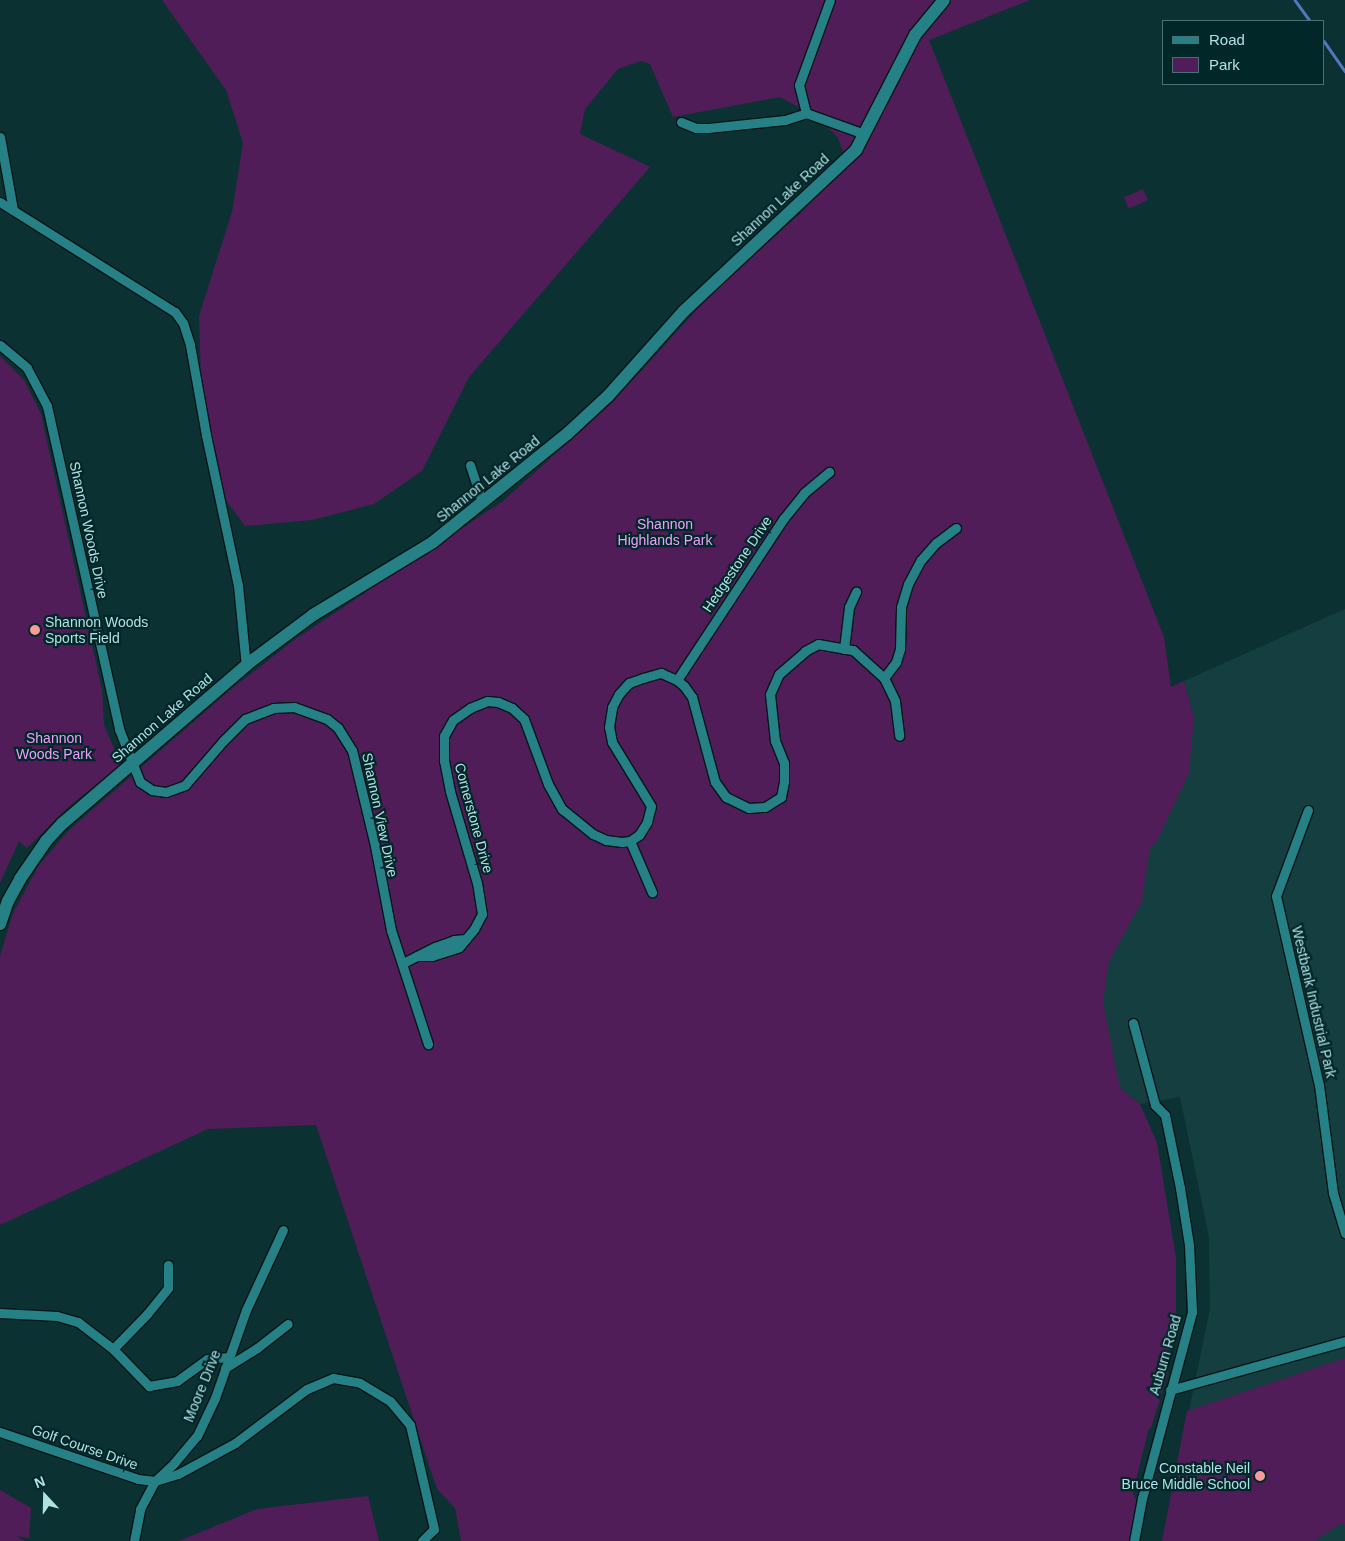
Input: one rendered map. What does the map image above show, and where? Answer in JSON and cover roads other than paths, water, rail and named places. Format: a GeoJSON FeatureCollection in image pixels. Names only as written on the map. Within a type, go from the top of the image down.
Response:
{"type":"FeatureCollection","features":[{"type":"Feature","properties":{"kind":"main road","name":"Shannon Lake Road"},"geometry":{"type":"LineString","coordinates":[[0,924],[8,901],[20,880],[46,841],[63,823],[246,666],[313,615],[433,542],[567,434],[608,396],[684,311],[856,150],[915,35],[944,0]]}},
{"type":"Feature","properties":{"kind":"street"},"geometry":{"type":"LineString","coordinates":[[806,113],[799,85],[830,0]]}},
{"type":"Feature","properties":{"kind":"street"},"geometry":{"type":"LineString","coordinates":[[681,122],[696,128],[708,128],[785,120],[806,113],[864,134]]}},
{"type":"Feature","properties":{"kind":"street"},"geometry":{"type":"LineString","coordinates":[[0,138],[13,210]]}},
{"type":"Feature","properties":{"kind":"street"},"geometry":{"type":"LineString","coordinates":[[0,202],[175,312],[183,323],[190,345],[206,435],[238,584],[246,666]]}},
{"type":"Feature","properties":{"kind":"street","name":"Shannon Woods Drive"},"geometry":{"type":"LineString","coordinates":[[0,345],[27,368],[47,406],[118,729],[133,764]]}},
{"type":"Feature","properties":{"kind":"street"},"geometry":{"type":"LineString","coordinates":[[470,464],[482,502]]}},
{"type":"Feature","properties":{"kind":"street","name":"Hedgestone Drive"},"geometry":{"type":"LineString","coordinates":[[677,680],[784,518],[804,493],[829,472]]}},
{"type":"Feature","properties":{"kind":"street"},"geometry":{"type":"LineString","coordinates":[[884,678],[896,662],[900,649],[901,608],[908,584],[921,560],[936,543],[956,528]]}},
{"type":"Feature","properties":{"kind":"street"},"geometry":{"type":"LineString","coordinates":[[844,649],[849,607],[856,592]]}},
{"type":"Feature","properties":{"kind":"street"},"geometry":{"type":"LineString","coordinates":[[652,892],[630,841],[638,835],[648,822],[650,806],[612,742],[609,727],[612,707],[629,683],[661,674],[677,680],[692,697],[714,782],[726,797],[737,805],[749,808],[765,807],[781,797],[784,782],[784,763],[775,741],[770,694],[779,674],[805,651],[818,644],[853,650],[884,678],[894,701],[899,736]]}},
{"type":"Feature","properties":{"kind":"street","name":"Cornerstone Drive"},"geometry":{"type":"LineString","coordinates":[[403,963],[418,956],[432,956],[459,947],[482,914],[477,883],[450,791],[444,753],[444,736],[453,720],[470,708],[487,701],[498,702],[512,708],[524,719],[548,784],[562,809],[580,825],[606,840],[630,841]]}},
{"type":"Feature","properties":{"kind":"street","name":"Shannon View Drive"},"geometry":{"type":"LineString","coordinates":[[133,764],[140,782],[152,790],[166,792],[185,785],[245,719],[273,708],[294,707],[328,719],[338,728],[352,750],[375,846],[391,930],[428,1044]]}},
{"type":"Feature","properties":{"kind":"street","name":"Westbank Industrial Park"},"geometry":{"type":"LineString","coordinates":[[1308,810],[1276,896],[1319,1085],[1333,1194],[1345,1233]]}},
{"type":"Feature","properties":{"kind":"street","name":"Auburn Road"},"geometry":{"type":"LineString","coordinates":[[1133,1022],[1155,1105],[1164,1115],[1180,1188],[1189,1245],[1192,1312],[1142,1498],[1134,1541]]}},
{"type":"Feature","properties":{"kind":"street","name":"Moore Drive"},"geometry":{"type":"LineString","coordinates":[[134,1541],[140,1509],[155,1481],[174,1463],[197,1436],[215,1398],[246,1310],[282,1230]]}},
{"type":"Feature","properties":{"kind":"street"},"geometry":{"type":"LineString","coordinates":[[113,1349],[147,1314],[168,1288],[168,1265]]}},
{"type":"Feature","properties":{"kind":"street"},"geometry":{"type":"LineString","coordinates":[[0,1313],[57,1316],[78,1322],[113,1349],[149,1386],[177,1381],[207,1359],[229,1357]]}},
{"type":"Feature","properties":{"kind":"street"},"geometry":{"type":"LineString","coordinates":[[225,1368],[257,1348],[288,1324]]}},
{"type":"Feature","properties":{"kind":"street"},"geometry":{"type":"LineString","coordinates":[[1170,1390],[1345,1341]]}},
{"type":"Feature","properties":{"kind":"street","name":"Golf Course Drive"},"geometry":{"type":"LineString","coordinates":[[0,1432],[138,1479],[155,1481],[178,1474],[235,1443],[307,1389],[333,1378],[360,1383],[390,1401],[410,1425],[434,1529],[422,1541]]}},
{"type":"Feature","properties":{"kind":"waterway"},"geometry":{"type":"LineString","coordinates":[[1295,0],[1309,20]]}},
{"type":"Feature","properties":{"kind":"waterway"},"geometry":{"type":"LineString","coordinates":[[1325,42],[1345,71]]}},
{"type":"Feature","properties":{"kind":"place","name":"Shannon Woods Sports Field"},"geometry":{"type":"Point","coordinates":[35,630]}},
{"type":"Feature","properties":{"kind":"place","name":"Constable Neil Bruce Middle School"},"geometry":{"type":"Point","coordinates":[1260,1476]}},
{"type":"Feature","properties":{"kind":"park label","name":"Shannon Highlands Park"},"geometry":{"type":"Point","coordinates":[665,532]}},
{"type":"Feature","properties":{"kind":"park label","name":"Shannon Woods Park"},"geometry":{"type":"Point","coordinates":[54,746]}}]}
